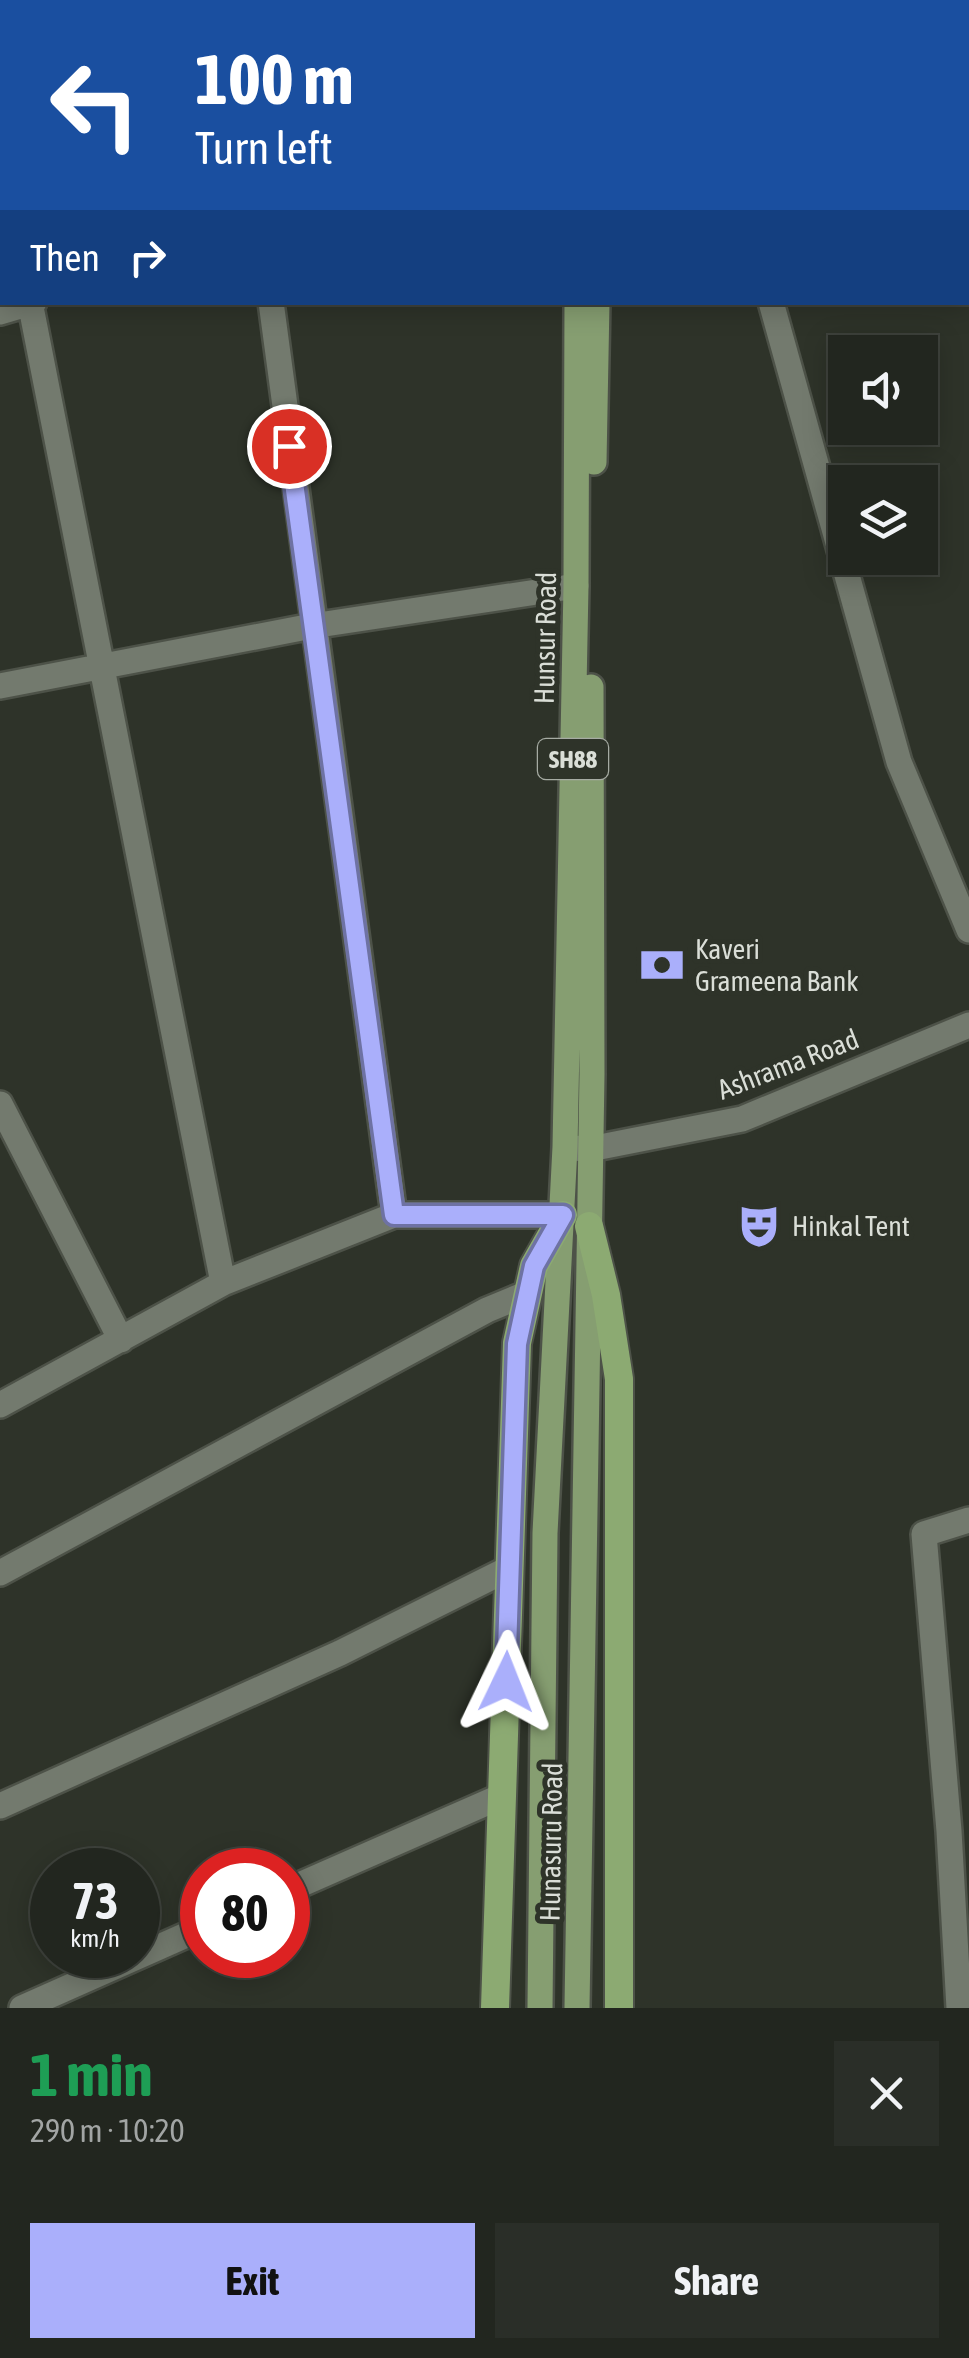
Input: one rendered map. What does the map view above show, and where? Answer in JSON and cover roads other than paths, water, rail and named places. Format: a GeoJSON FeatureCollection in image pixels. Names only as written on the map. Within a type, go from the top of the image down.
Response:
{"type":"FeatureCollection","features":[{"type":"Feature","properties":{"kind":"highway"},"geometry":{"type":"LineString","coordinates":[[495,2008],[517,1344],[531,1280],[576,1221]]}},
{"type":"Feature","properties":{"kind":"highway"},"geometry":{"type":"LineString","coordinates":[[576,1221],[606,1296],[618,1379],[619,2008]]}},
{"type":"Feature","properties":{"kind":"main road","name":"Hunsur Road"},"geometry":{"type":"LineString","coordinates":[[577,305],[577,1148]]}},
{"type":"Feature","properties":{"kind":"main road"},"geometry":{"type":"LineString","coordinates":[[576,1221],[597,305]]}},
{"type":"Feature","properties":{"kind":"main road","name":"Hunasuru Road"},"geometry":{"type":"LineString","coordinates":[[576,1221],[587,1376],[577,2008]]}},
{"type":"Feature","properties":{"kind":"main road","name":"Hunasuru Road"},"geometry":{"type":"LineString","coordinates":[[540,2008],[545,1533],[553,1380],[576,1221]]}},
{"type":"Feature","properties":{"kind":"street"},"geometry":{"type":"LineString","coordinates":[[0,312],[24,305]]}},
{"type":"Feature","properties":{"kind":"street"},"geometry":{"type":"LineString","coordinates":[[31,305],[223,1283]]}},
{"type":"Feature","properties":{"kind":"street"},"geometry":{"type":"LineString","coordinates":[[270,305],[394,1215]]}},
{"type":"Feature","properties":{"kind":"street"},"geometry":{"type":"LineString","coordinates":[[772,305],[899,762],[969,930]]}},
{"type":"Feature","properties":{"kind":"street"},"geometry":{"type":"LineString","coordinates":[[0,686],[312,626],[576,586]]}},
{"type":"Feature","properties":{"kind":"street","name":"Ashrama Road"},"geometry":{"type":"LineString","coordinates":[[577,1148],[742,1119],[969,1025]]}},
{"type":"Feature","properties":{"kind":"street"},"geometry":{"type":"LineString","coordinates":[[0,1104],[121,1340]]}},
{"type":"Feature","properties":{"kind":"street"},"geometry":{"type":"LineString","coordinates":[[0,1405],[223,1283],[394,1215],[576,1221]]}},
{"type":"Feature","properties":{"kind":"street"},"geometry":{"type":"LineString","coordinates":[[0,1573],[488,1310],[531,1280]]}},
{"type":"Feature","properties":{"kind":"street"},"geometry":{"type":"LineString","coordinates":[[959,2008],[949,1831],[924,1534],[969,1520]]}},
{"type":"Feature","properties":{"kind":"street"},"geometry":{"type":"LineString","coordinates":[[0,1806],[340,1653],[510,1568]]}},
{"type":"Feature","properties":{"kind":"street"},"geometry":{"type":"LineString","coordinates":[[310,1880],[502,1796]]}},
{"type":"Feature","properties":{"kind":"street"},"geometry":{"type":"LineString","coordinates":[[22,2008],[180,1938]]}},
{"type":"Feature","properties":{"kind":"place","name":"Kaveri Grameena Bank"},"geometry":{"type":"Point","coordinates":[662,965]}},
{"type":"Feature","properties":{"kind":"place","name":"Hinkal Tent"},"geometry":{"type":"Point","coordinates":[759,1226]}}]}
